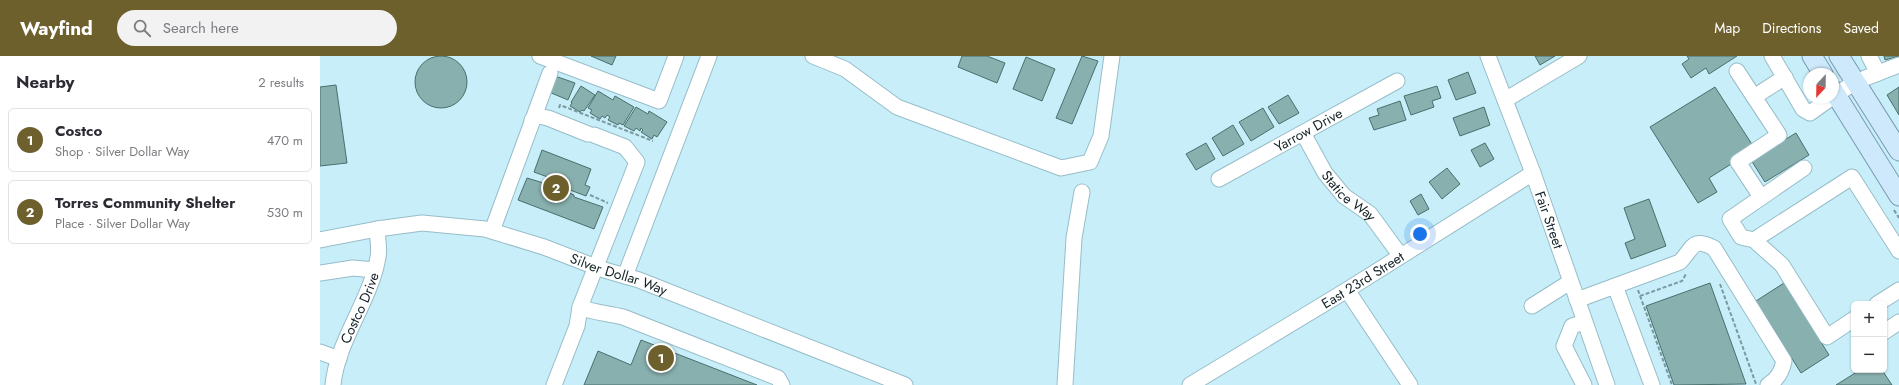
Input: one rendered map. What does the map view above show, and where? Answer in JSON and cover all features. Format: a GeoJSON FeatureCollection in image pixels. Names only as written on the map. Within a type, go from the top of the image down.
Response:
{"type":"FeatureCollection","features":[{"type":"Feature","properties":{"kind":"main road"},"geometry":{"type":"LineString","coordinates":[[1812,56],[1819,68]]}},
{"type":"Feature","properties":{"kind":"main road"},"geometry":{"type":"LineString","coordinates":[[1839,56],[1899,151]]}},
{"type":"Feature","properties":{"kind":"main road"},"geometry":{"type":"LineString","coordinates":[[1839,104],[1899,196]]}},
{"type":"Feature","properties":{"kind":"street"},"geometry":{"type":"LineString","coordinates":[[540,56],[570,61],[659,101],[676,56]]}},
{"type":"Feature","properties":{"kind":"street"},"geometry":{"type":"LineString","coordinates":[[625,276],[709,56]]}},
{"type":"Feature","properties":{"kind":"street"},"geometry":{"type":"LineString","coordinates":[[813,56],[845,69],[897,107],[1061,168],[1090,162],[1101,136],[1112,56]]}},
{"type":"Feature","properties":{"kind":"street","name":"Fair Street"},"geometry":{"type":"LineString","coordinates":[[1488,56],[1533,173],[1607,385]]}},
{"type":"Feature","properties":{"kind":"street"},"geometry":{"type":"LineString","coordinates":[[1505,100],[1579,56]]}},
{"type":"Feature","properties":{"kind":"street"},"geometry":{"type":"LineString","coordinates":[[1772,56],[1803,109],[1807,113],[1810,113],[1822,104]]}},
{"type":"Feature","properties":{"kind":"street"},"geometry":{"type":"LineString","coordinates":[[1869,56],[1878,73]]}},
{"type":"Feature","properties":{"kind":"street"},"geometry":{"type":"LineString","coordinates":[[1839,91],[1855,82],[1899,65]]}},
{"type":"Feature","properties":{"kind":"street"},"geometry":{"type":"LineString","coordinates":[[1736,71],[1779,135],[1738,162],[1761,197]]}},
{"type":"Feature","properties":{"kind":"street"},"geometry":{"type":"LineString","coordinates":[[492,231],[550,73]]}},
{"type":"Feature","properties":{"kind":"street"},"geometry":{"type":"LineString","coordinates":[[1754,97],[1785,77]]}},
{"type":"Feature","properties":{"kind":"street","name":"Yarrow Drive"},"geometry":{"type":"LineString","coordinates":[[1219,179],[1397,81]]}},
{"type":"Feature","properties":{"kind":"street"},"geometry":{"type":"LineString","coordinates":[[532,120],[538,116],[548,118],[625,147],[637,162],[580,307],[577,326],[554,385]]}},
{"type":"Feature","properties":{"kind":"street","name":"Statice Way"},"geometry":{"type":"LineString","coordinates":[[1303,133],[1325,173],[1344,196],[1370,214],[1400,255]]}},
{"type":"Feature","properties":{"kind":"street"},"geometry":{"type":"LineString","coordinates":[[1804,168],[1730,219],[1741,237],[1754,240],[1782,265],[1827,337],[1851,321]]}},
{"type":"Feature","properties":{"kind":"street","name":"East 23rd Street"},"geometry":{"type":"LineString","coordinates":[[1190,385],[1212,379],[1400,255],[1533,173]]}},
{"type":"Feature","properties":{"kind":"street"},"geometry":{"type":"LineString","coordinates":[[1754,240],[1852,177],[1893,230],[1899,251]]}},
{"type":"Feature","properties":{"kind":"street"},"geometry":{"type":"LineString","coordinates":[[1065,385],[1074,238],[1082,192]]}},
{"type":"Feature","properties":{"kind":"street","name":"Silver Dollar Way"},"geometry":{"type":"LineString","coordinates":[[320,240],[377,229],[422,223],[492,231],[544,247],[595,267],[625,276],[905,385]]}},
{"type":"Feature","properties":{"kind":"street","name":"Costco Drive"},"geometry":{"type":"LineString","coordinates":[[329,382],[375,270],[379,255],[377,229]]}},
{"type":"Feature","properties":{"kind":"street"},"geometry":{"type":"LineString","coordinates":[[1577,300],[1680,262],[1696,243],[1703,243],[1714,248],[1784,361],[1782,370],[1774,382],[1768,385]]}},
{"type":"Feature","properties":{"kind":"street"},"geometry":{"type":"LineString","coordinates":[[320,273],[353,268],[375,270]]}},
{"type":"Feature","properties":{"kind":"street"},"geometry":{"type":"LineString","coordinates":[[1532,306],[1570,282]]}},
{"type":"Feature","properties":{"kind":"street"},"geometry":{"type":"LineString","coordinates":[[1615,286],[1652,385]]}},
{"type":"Feature","properties":{"kind":"street"},"geometry":{"type":"LineString","coordinates":[[1347,290],[1410,385]]}},
{"type":"Feature","properties":{"kind":"street"},"geometry":{"type":"LineString","coordinates":[[1882,301],[1899,290]]}},
{"type":"Feature","properties":{"kind":"street"},"geometry":{"type":"LineString","coordinates":[[580,307],[594,313],[607,313],[638,323],[778,378],[782,385]]}},
{"type":"Feature","properties":{"kind":"street"},"geometry":{"type":"LineString","coordinates":[[1584,322],[1572,326],[1564,346],[1584,385]]}},
{"type":"Feature","properties":{"kind":"street"},"geometry":{"type":"LineString","coordinates":[[1887,330],[1899,322]]}},
{"type":"Feature","properties":{"kind":"street"},"geometry":{"type":"LineString","coordinates":[[320,352],[339,359]]}},
{"type":"Feature","properties":{"kind":"path"},"geometry":{"type":"LineString","coordinates":[[557,112],[560,105],[653,141]]}},
{"type":"Feature","properties":{"kind":"path"},"geometry":{"type":"LineString","coordinates":[[1720,283],[1756,385]]}},
{"type":"Feature","properties":{"kind":"path"},"geometry":{"type":"LineString","coordinates":[[1637,287],[1672,385]]}},
{"type":"Feature","properties":{"kind":"path"},"geometry":{"type":"LineString","coordinates":[[1654,351],[1659,349]]}},
{"type":"Feature","properties":{"kind":"building"},"geometry":{"type":"Polygon","coordinates":[[[441,56],[451,58],[459,64],[465,72],[467,82],[465,92],[459,100],[451,106],[441,108],[431,106],[423,100],[417,92],[415,82],[417,72],[423,64],[431,58],[441,56]]]}},
{"type":"Feature","properties":{"kind":"building"},"geometry":{"type":"Polygon","coordinates":[[[591,56],[616,56],[612,65],[591,56]]]}},
{"type":"Feature","properties":{"kind":"building"},"geometry":{"type":"Polygon","coordinates":[[[962,56],[987,56],[1005,63],[997,83],[958,67],[962,56]]]}},
{"type":"Feature","properties":{"kind":"building"},"geometry":{"type":"Polygon","coordinates":[[[1082,56],[1098,61],[1072,124],[1056,118],[1082,56]]]}},
{"type":"Feature","properties":{"kind":"building"},"geometry":{"type":"Polygon","coordinates":[[[1535,56],[1555,56],[1540,65],[1535,56]]]}},
{"type":"Feature","properties":{"kind":"building"},"geometry":{"type":"Polygon","coordinates":[[[1687,56],[1737,56],[1709,74],[1706,68],[1691,78],[1682,64],[1689,59],[1687,56]]]}},
{"type":"Feature","properties":{"kind":"building"},"geometry":{"type":"Polygon","coordinates":[[[1884,56],[1899,56],[1885,60],[1884,56]]]}},
{"type":"Feature","properties":{"kind":"building"},"geometry":{"type":"Polygon","coordinates":[[[1026,57],[1055,69],[1042,101],[1013,89],[1026,57]]]}},
{"type":"Feature","properties":{"kind":"building"},"geometry":{"type":"Polygon","coordinates":[[[1468,72],[1476,93],[1456,100],[1448,80],[1468,72]]]}},
{"type":"Feature","properties":{"kind":"building"},"geometry":{"type":"Polygon","coordinates":[[[555,76],[575,83],[568,100],[549,92],[555,76]]]}},
{"type":"Feature","properties":{"kind":"building"},"geometry":{"type":"Polygon","coordinates":[[[336,85],[347,163],[320,166],[320,87],[336,85]]]}},
{"type":"Feature","properties":{"kind":"building"},"geometry":{"type":"Polygon","coordinates":[[[581,86],[595,95],[584,111],[582,110],[580,112],[570,106],[581,86]]]}},
{"type":"Feature","properties":{"kind":"building"},"geometry":{"type":"Polygon","coordinates":[[[1437,86],[1441,98],[1432,101],[1434,107],[1411,115],[1404,96],[1437,86]]]}},
{"type":"Feature","properties":{"kind":"building"},"geometry":{"type":"Polygon","coordinates":[[[1715,87],[1755,149],[1709,178],[1717,192],[1698,203],[1650,127],[1715,87]]]}},
{"type":"Feature","properties":{"kind":"building"},"geometry":{"type":"Polygon","coordinates":[[[1899,87],[1899,115],[1887,95],[1899,87]]]}},
{"type":"Feature","properties":{"kind":"building"},"geometry":{"type":"Polygon","coordinates":[[[598,91],[613,100],[615,96],[634,107],[623,125],[619,123],[618,125],[608,120],[610,117],[607,115],[605,118],[602,116],[600,119],[590,113],[592,110],[588,108],[598,91]]]}},
{"type":"Feature","properties":{"kind":"building"},"geometry":{"type":"Polygon","coordinates":[[[1288,95],[1299,113],[1279,124],[1268,107],[1288,95]]]}},
{"type":"Feature","properties":{"kind":"building"},"geometry":{"type":"Polygon","coordinates":[[[1400,101],[1406,120],[1374,130],[1369,118],[1379,115],[1377,109],[1400,101]]]}},
{"type":"Feature","properties":{"kind":"building"},"geometry":{"type":"Polygon","coordinates":[[[636,107],[648,114],[649,111],[667,122],[657,137],[654,135],[652,139],[641,132],[643,130],[641,128],[640,131],[636,128],[634,131],[624,126],[636,107]]]}},
{"type":"Feature","properties":{"kind":"building"},"geometry":{"type":"Polygon","coordinates":[[[1484,107],[1490,125],[1460,136],[1453,118],[1484,107]]]}},
{"type":"Feature","properties":{"kind":"building"},"geometry":{"type":"Polygon","coordinates":[[[1263,108],[1274,127],[1251,141],[1239,122],[1263,108]]]}},
{"type":"Feature","properties":{"kind":"building"},"geometry":{"type":"Polygon","coordinates":[[[1233,125],[1244,144],[1223,156],[1212,138],[1233,125]]]}},
{"type":"Feature","properties":{"kind":"building"},"geometry":{"type":"Polygon","coordinates":[[[1796,133],[1809,155],[1765,182],[1751,160],[1796,133]]]}},
{"type":"Feature","properties":{"kind":"building"},"geometry":{"type":"Polygon","coordinates":[[[1206,143],[1215,159],[1196,170],[1186,154],[1206,143]]]}},
{"type":"Feature","properties":{"kind":"building"},"geometry":{"type":"Polygon","coordinates":[[[1485,143],[1494,159],[1480,167],[1471,150],[1485,143]]]}},
{"type":"Feature","properties":{"kind":"building"},"geometry":{"type":"Polygon","coordinates":[[[542,150],[591,169],[585,185],[590,187],[586,196],[570,190],[569,193],[574,195],[574,197],[603,207],[594,229],[518,200],[527,178],[550,185],[553,179],[534,172],[542,150]]]}},
{"type":"Feature","properties":{"kind":"building"},"geometry":{"type":"Polygon","coordinates":[[[1447,168],[1460,184],[1442,199],[1429,182],[1447,168]]]}},
{"type":"Feature","properties":{"kind":"building"},"geometry":{"type":"Polygon","coordinates":[[[1421,194],[1429,209],[1418,215],[1410,201],[1421,194]]]}},
{"type":"Feature","properties":{"kind":"building"},"geometry":{"type":"Polygon","coordinates":[[[1649,199],[1666,246],[1631,259],[1625,243],[1635,239],[1624,208],[1649,199]]]}},
{"type":"Feature","properties":{"kind":"building"},"geometry":{"type":"Polygon","coordinates":[[[1710,283],[1746,384],[1674,385],[1646,306],[1710,283]]]}},
{"type":"Feature","properties":{"kind":"building"},"geometry":{"type":"Polygon","coordinates":[[[1784,283],[1829,355],[1801,373],[1756,301],[1784,283]]]}},
{"type":"Feature","properties":{"kind":"building"},"geometry":{"type":"Polygon","coordinates":[[[641,340],[757,385],[584,385],[598,351],[631,365],[641,340]]]}},
{"type":"Feature","properties":{"kind":"building"},"geometry":{"type":"Polygon","coordinates":[[[1855,373],[1884,373],[1892,385],[1836,385],[1855,373]]]}},
{"type":"Feature","properties":{"kind":"place","name":"Torres Community Shelter"},"geometry":{"type":"Point","coordinates":[556,188]}},
{"type":"Feature","properties":{"kind":"place","name":"Costco"},"geometry":{"type":"Point","coordinates":[661,358]}}]}
